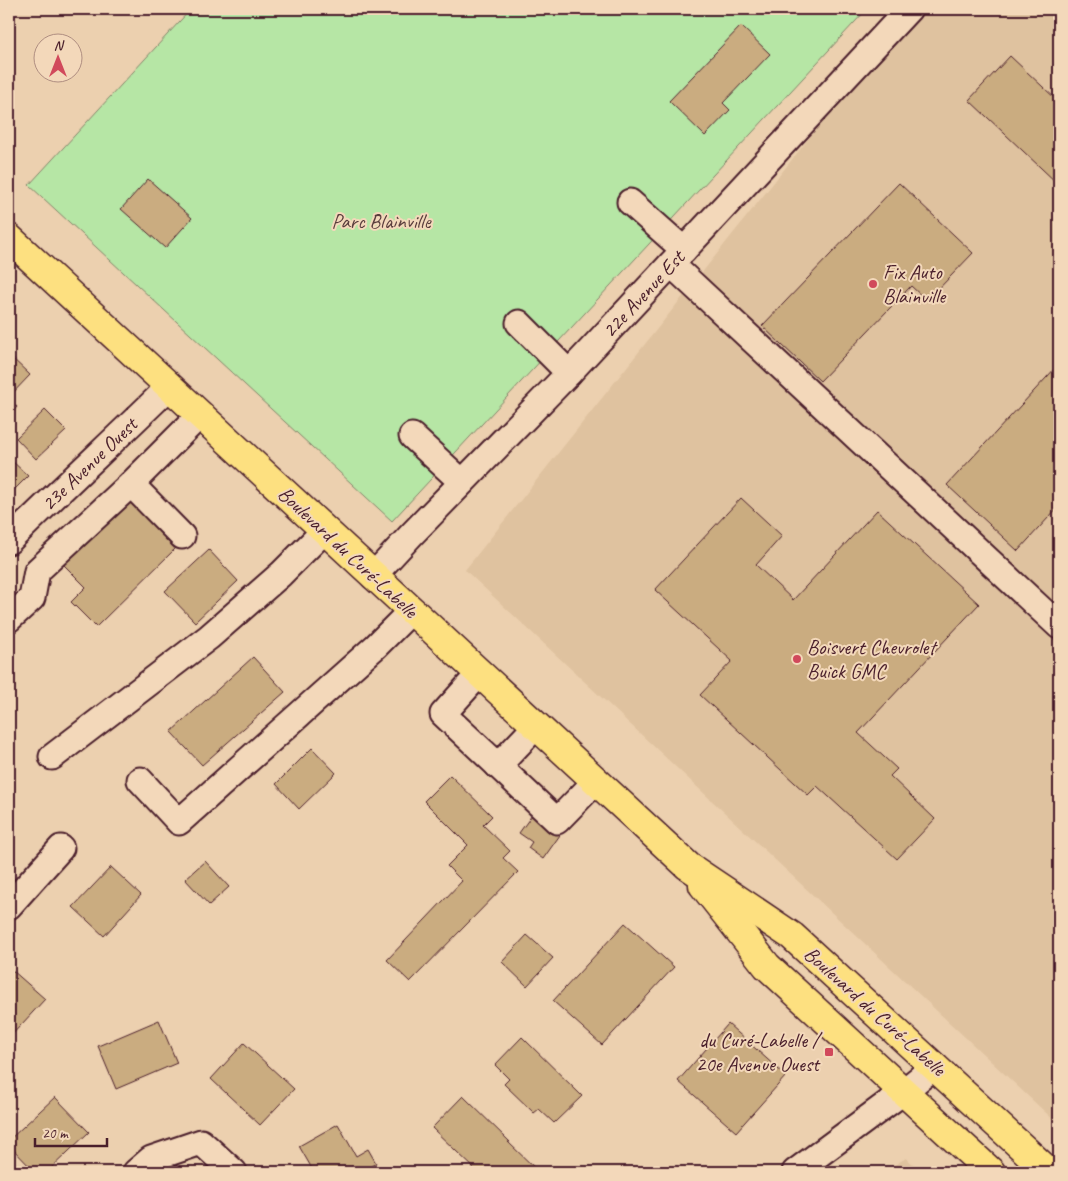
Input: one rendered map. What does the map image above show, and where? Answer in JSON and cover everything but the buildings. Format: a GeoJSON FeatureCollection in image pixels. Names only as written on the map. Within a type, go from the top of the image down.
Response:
{"type":"FeatureCollection","features":[{"type":"Feature","properties":{"kind":"main road","name":"Boulevard du Curé-Labelle"},"geometry":{"type":"LineString","coordinates":[[9,238],[688,866],[792,936],[1048,1172]]}},
{"type":"Feature","properties":{"kind":"main road","name":"Boulevard du Curé-Labelle"},"geometry":{"type":"LineString","coordinates":[[688,866],[767,966],[990,1172]]}},
{"type":"Feature","properties":{"kind":"street","name":"22e Avenue Est"},"geometry":{"type":"LineString","coordinates":[[373,576],[462,482],[570,373],[909,9]]}},
{"type":"Feature","properties":{"kind":"street"},"geometry":{"type":"LineString","coordinates":[[630,202],[678,257],[1059,626]]}},
{"type":"Feature","properties":{"kind":"street"},"geometry":{"type":"LineString","coordinates":[[519,323],[570,373]]}},
{"type":"Feature","properties":{"kind":"street","name":"23e Avenue Ouest"},"geometry":{"type":"LineString","coordinates":[[9,541],[169,386]]}},
{"type":"Feature","properties":{"kind":"street"},"geometry":{"type":"LineString","coordinates":[[9,619],[32,598],[38,571],[131,484],[200,415]]}},
{"type":"Feature","properties":{"kind":"street"},"geometry":{"type":"LineString","coordinates":[[412,436],[462,482]]}},
{"type":"Feature","properties":{"kind":"street"},"geometry":{"type":"LineString","coordinates":[[131,484],[182,536]]}},
{"type":"Feature","properties":{"kind":"street"},"geometry":{"type":"LineString","coordinates":[[52,757],[209,637],[281,574],[324,531]]}},
{"type":"Feature","properties":{"kind":"street"},"geometry":{"type":"LineString","coordinates":[[140,780],[179,822],[376,646],[411,610]]}},
{"type":"Feature","properties":{"kind":"street"},"geometry":{"type":"LineString","coordinates":[[480,674],[443,714],[498,766],[557,820],[596,781]]}},
{"type":"Feature","properties":{"kind":"street"},"geometry":{"type":"LineString","coordinates":[[498,766],[536,726]]}},
{"type":"Feature","properties":{"kind":"street"},"geometry":{"type":"LineString","coordinates":[[9,906],[61,848]]}},
{"type":"Feature","properties":{"kind":"street"},"geometry":{"type":"LineString","coordinates":[[795,1172],[935,1066]]}},
{"type":"Feature","properties":{"kind":"street"},"geometry":{"type":"LineString","coordinates":[[136,1172],[151,1159],[201,1142],[234,1172]]}},
{"type":"Feature","properties":{"kind":"shaded area"},"geometry":{"type":"Polygon","coordinates":[[[925,9],[1059,9],[1059,1125],[465,570],[865,68],[925,9]]]}},
{"type":"Feature","properties":{"kind":"shaded area"},"geometry":{"type":"Polygon","coordinates":[[[906,1158],[922,1172],[883,1172],[906,1158]]]}},
{"type":"Feature","properties":{"kind":"green space","name":"Parc Blainville"},"geometry":{"type":"Polygon","coordinates":[[[191,9],[867,9],[392,521],[29,185],[191,9]]]}},
{"type":"Feature","properties":{"kind":"place","name":"Fix Auto Blainville"},"geometry":{"type":"Point","coordinates":[873,284]}},
{"type":"Feature","properties":{"kind":"place","name":"Boisvert Chevrolet Buick GMC"},"geometry":{"type":"Point","coordinates":[797,659]}},
{"type":"Feature","properties":{"kind":"place","name":"du Curé-Labelle / 20e Avenue Ouest"},"geometry":{"type":"Point","coordinates":[829,1052]}}]}
